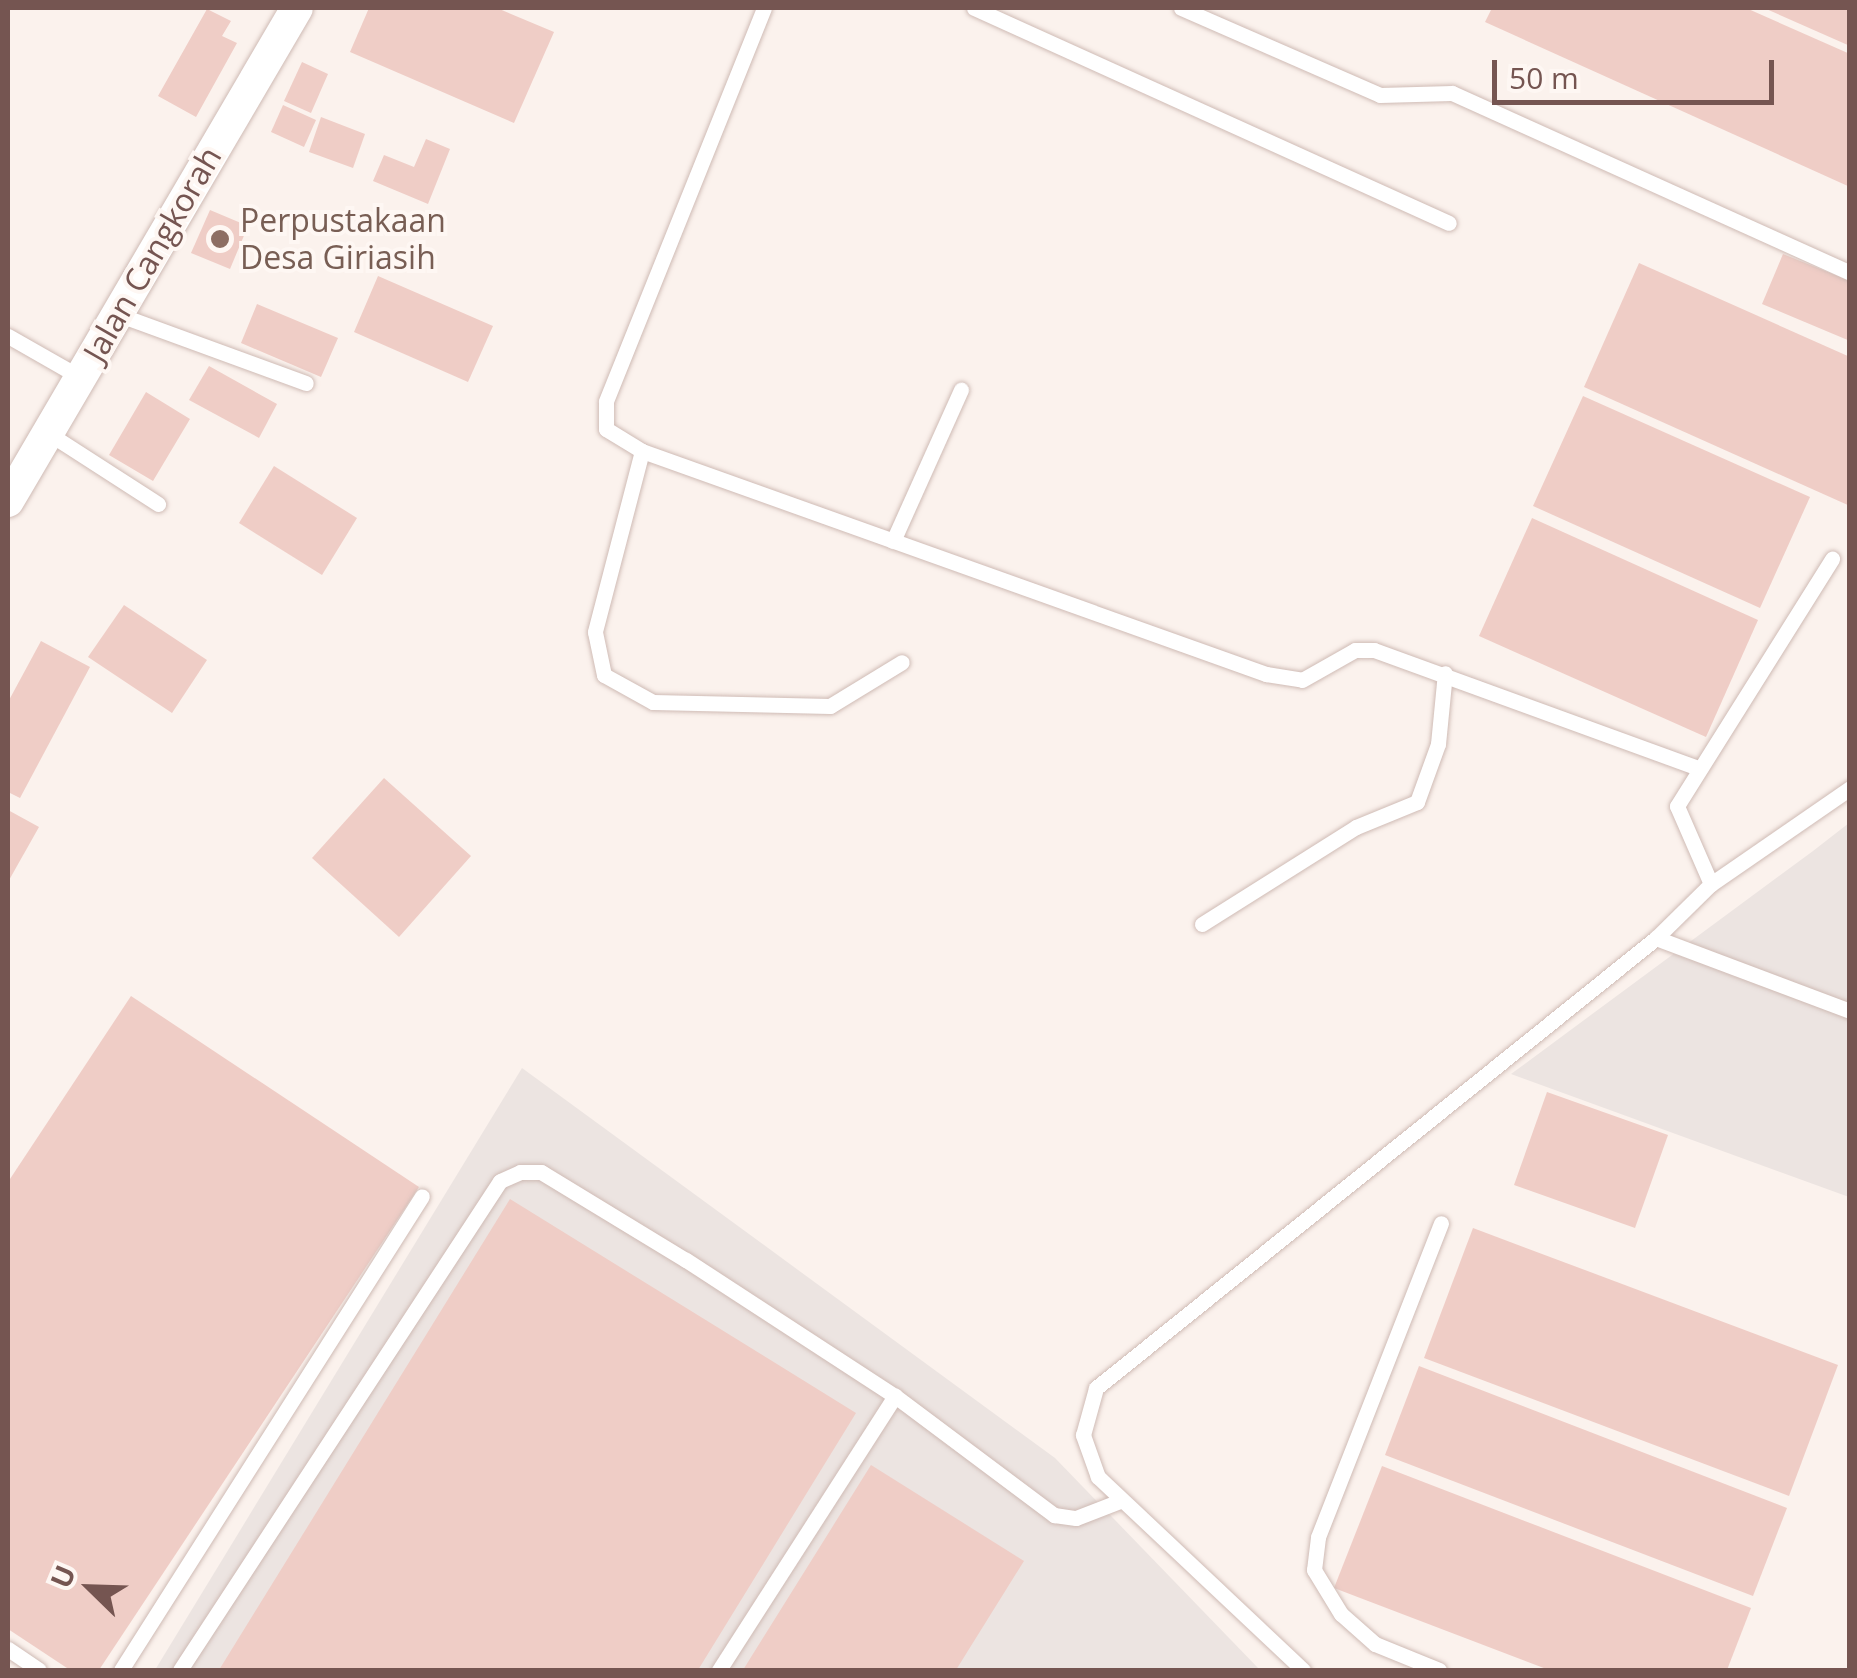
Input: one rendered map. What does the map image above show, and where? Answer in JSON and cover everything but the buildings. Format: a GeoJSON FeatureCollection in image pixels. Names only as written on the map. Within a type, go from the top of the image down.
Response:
{"type":"FeatureCollection","features":[{"type":"Feature","properties":{"kind":"street","name":"Jalan Cangkorah"},"geometry":{"type":"LineString","coordinates":[[8,501],[287,11]]}},
{"type":"Feature","properties":{"kind":"lane"},"geometry":{"type":"LineString","coordinates":[[764,8],[606,402],[606,428],[642,451],[1266,674],[1302,680],[1356,650],[1445,673],[1695,767]]}},
{"type":"Feature","properties":{"kind":"lane"},"geometry":{"type":"LineString","coordinates":[[974,8],[1449,223]]}},
{"type":"Feature","properties":{"kind":"lane"},"geometry":{"type":"LineString","coordinates":[[1181,8],[1380,95],[1452,93],[1850,273]]}},
{"type":"Feature","properties":{"kind":"lane"},"geometry":{"type":"LineString","coordinates":[[117,314],[306,383]]}},
{"type":"Feature","properties":{"kind":"lane"},"geometry":{"type":"LineString","coordinates":[[8,336],[80,377]]}},
{"type":"Feature","properties":{"kind":"lane"},"geometry":{"type":"LineString","coordinates":[[893,541],[961,390]]}},
{"type":"Feature","properties":{"kind":"lane"},"geometry":{"type":"LineString","coordinates":[[47,433],[158,504]]}},
{"type":"Feature","properties":{"kind":"lane"},"geometry":{"type":"LineString","coordinates":[[642,451],[595,632],[604,675],[653,702],[830,706],[902,662]]}},
{"type":"Feature","properties":{"kind":"lane"},"geometry":{"type":"LineString","coordinates":[[1711,884],[1677,822],[1695,767],[1832,559]]}},
{"type":"Feature","properties":{"kind":"lane"},"geometry":{"type":"LineString","coordinates":[[1202,924],[1356,826],[1416,802],[1438,744],[1445,673]]}},
{"type":"Feature","properties":{"kind":"lane"},"geometry":{"type":"LineString","coordinates":[[1304,1670],[1120,1501],[1086,1456],[1083,1435],[1105,1375],[1656,938],[1711,884],[1850,788]]}},
{"type":"Feature","properties":{"kind":"lane"},"geometry":{"type":"LineString","coordinates":[[1656,938],[1850,1011]]}},
{"type":"Feature","properties":{"kind":"lane"},"geometry":{"type":"LineString","coordinates":[[180,1670],[500,1181],[520,1172],[541,1172],[895,1396],[1054,1515],[1076,1518],[1120,1501]]}},
{"type":"Feature","properties":{"kind":"lane"},"geometry":{"type":"LineString","coordinates":[[122,1670],[422,1196]]}},
{"type":"Feature","properties":{"kind":"lane"},"geometry":{"type":"LineString","coordinates":[[1439,1670],[1375,1644],[1314,1570],[1318,1536],[1440,1222]]}},
{"type":"Feature","properties":{"kind":"lane"},"geometry":{"type":"LineString","coordinates":[[718,1670],[895,1396]]}},
{"type":"Feature","properties":{"kind":"lane"},"geometry":{"type":"LineString","coordinates":[[8,1649],[39,1670]]}},
{"type":"Feature","properties":{"kind":"shaded area"},"geometry":{"type":"Polygon","coordinates":[[[1849,823],[1849,1197],[1511,1074],[1813,851],[1849,823]]]}},
{"type":"Feature","properties":{"kind":"shaded area"},"geometry":{"type":"Polygon","coordinates":[[[522,1068],[1055,1458],[1260,1670],[155,1670],[522,1068]]]}},
{"type":"Feature","properties":{"kind":"place","name":"Perpustakaan Desa Giriasih"},"geometry":{"type":"Point","coordinates":[220,239]}}]}
